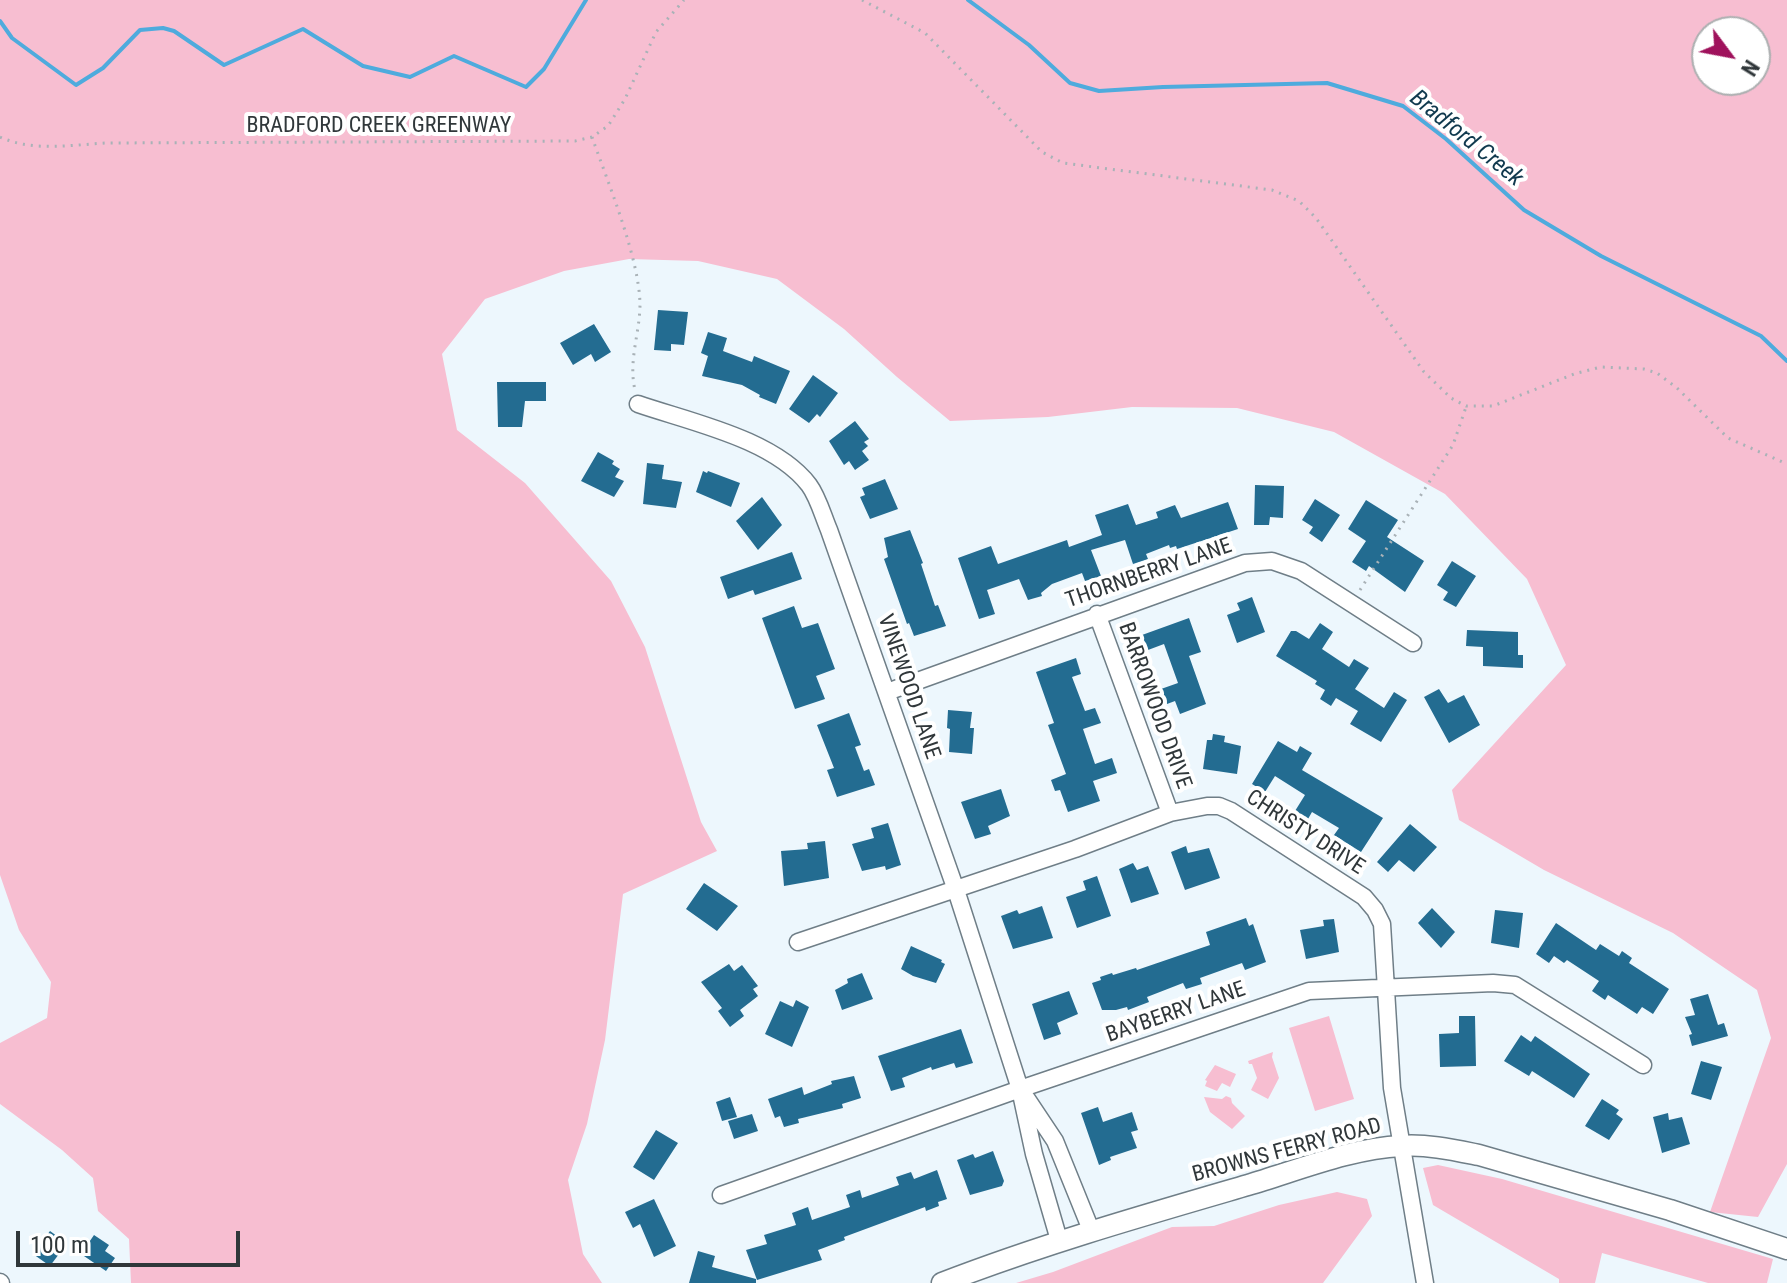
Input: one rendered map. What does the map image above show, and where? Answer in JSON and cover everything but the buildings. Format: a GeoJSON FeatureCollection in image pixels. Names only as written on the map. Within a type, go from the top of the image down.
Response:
{"type":"FeatureCollection","features":[{"type":"Feature","properties":{"kind":"street","name":"VINEWOOD LANE"},"geometry":{"type":"LineString","coordinates":[[638,404],[738,438],[779,457],[810,486],[829,530],[956,890],[1020,1089],[1034,1154],[1059,1240]]}},
{"type":"Feature","properties":{"kind":"street","name":"THORNBERRY LANE"},"geometry":{"type":"LineString","coordinates":[[887,692],[1245,563],[1272,561],[1301,571],[1413,643]]}},
{"type":"Feature","properties":{"kind":"street","name":"BARROWOOD DRIVE"},"geometry":{"type":"LineString","coordinates":[[1097,614],[1170,813]]}},
{"type":"Feature","properties":{"kind":"street","name":"CHRISTY DRIVE"},"geometry":{"type":"LineString","coordinates":[[798,942],[956,890],[1170,813],[1207,806],[1219,806],[1231,811],[1364,897],[1382,924],[1392,1088],[1425,1283]]}},
{"type":"Feature","properties":{"kind":"street","name":"BAYBERRY LANE"},"geometry":{"type":"LineString","coordinates":[[721,1195],[1309,991],[1493,983],[1515,985],[1643,1065]]}},
{"type":"Feature","properties":{"kind":"street","name":"VINEWOOD LANE"},"geometry":{"type":"LineString","coordinates":[[1020,1089],[1055,1141],[1091,1230]]}},
{"type":"Feature","properties":{"kind":"street","name":"BROWNS FERRY ROAD"},"geometry":{"type":"LineString","coordinates":[[942,1283],[1091,1230],[1346,1156],[1401,1146],[1450,1149],[1479,1155],[1670,1210],[1787,1249]]}},
{"type":"Feature","properties":{"kind":"path"},"geometry":{"type":"LineString","coordinates":[[638,404],[631,374],[640,306],[638,285],[592,137],[608,126],[625,99],[656,32],[684,0]]}},
{"type":"Feature","properties":{"kind":"path"},"geometry":{"type":"LineString","coordinates":[[862,0],[925,33],[1042,152],[1063,163],[1272,190],[1299,201],[1316,218],[1424,372],[1451,398],[1466,406],[1493,406],[1574,374],[1601,367],[1644,369],[1657,373],[1677,388],[1728,438],[1787,464]]}},
{"type":"Feature","properties":{"kind":"path","name":"BRADFORD CREEK GREENWAY"},"geometry":{"type":"LineString","coordinates":[[0,137],[18,145],[31,146],[575,141],[592,137]]}},
{"type":"Feature","properties":{"kind":"path"},"geometry":{"type":"LineString","coordinates":[[1351,603],[1453,445],[1466,406]]}},
{"type":"Feature","properties":{"kind":"shaded area"},"geometry":{"type":"Polygon","coordinates":[[[0,0],[1787,0],[1787,1164],[1758,1217],[1710,1212],[1771,1038],[1757,990],[1673,933],[1544,870],[1459,820],[1452,790],[1566,665],[1527,579],[1445,494],[1334,432],[1237,408],[1132,407],[1048,417],[950,421],[844,329],[777,279],[698,261],[629,259],[564,271],[485,299],[442,354],[457,430],[525,483],[611,581],[645,647],[701,822],[717,851],[623,894],[605,1040],[587,1124],[568,1180],[583,1254],[602,1283],[131,1283],[129,1239],[98,1211],[93,1178],[62,1150],[0,1104],[0,1043],[47,1018],[51,982],[19,930],[0,875],[0,0]]]}},
{"type":"Feature","properties":{"kind":"shaded area"},"geometry":{"type":"Polygon","coordinates":[[[1329,1016],[1354,1099],[1315,1111],[1289,1028],[1329,1016]]]}},
{"type":"Feature","properties":{"kind":"shaded area"},"geometry":{"type":"Polygon","coordinates":[[[1273,1052],[1279,1078],[1268,1099],[1251,1090],[1257,1078],[1248,1061],[1273,1052]]]}},
{"type":"Feature","properties":{"kind":"shaded area"},"geometry":{"type":"Polygon","coordinates":[[[1215,1065],[1236,1074],[1230,1087],[1222,1083],[1217,1091],[1205,1086],[1205,1080],[1215,1065]]]}},
{"type":"Feature","properties":{"kind":"shaded area"},"geometry":{"type":"Polygon","coordinates":[[[1226,1096],[1245,1116],[1232,1129],[1210,1112],[1204,1097],[1222,1099],[1226,1096]]]}},
{"type":"Feature","properties":{"kind":"shaded area"},"geometry":{"type":"Polygon","coordinates":[[[1438,1165],[1502,1179],[1773,1259],[1767,1283],[1708,1283],[1602,1253],[1595,1283],[1559,1283],[1559,1279],[1433,1205],[1423,1168],[1438,1165]]]}},
{"type":"Feature","properties":{"kind":"shaded area"},"geometry":{"type":"Polygon","coordinates":[[[1337,1192],[1367,1199],[1372,1216],[1323,1283],[1016,1283],[1172,1227],[1214,1226],[1279,1205],[1337,1192]]]}},
{"type":"Feature","properties":{"kind":"waterway","name":"Bradford Creek"},"geometry":{"type":"LineString","coordinates":[[0,21],[12,38],[76,85],[103,68],[140,30],[163,28],[174,31],[224,65],[303,29],[363,66],[410,77],[454,56],[526,87],[544,69],[586,0]]}},
{"type":"Feature","properties":{"kind":"waterway","name":"Bradford Creek"},"geometry":{"type":"LineString","coordinates":[[968,0],[1029,45],[1070,83],[1099,91],[1327,83],[1403,106],[1446,139],[1524,210],[1601,256],[1761,336],[1787,361]]}}]}
